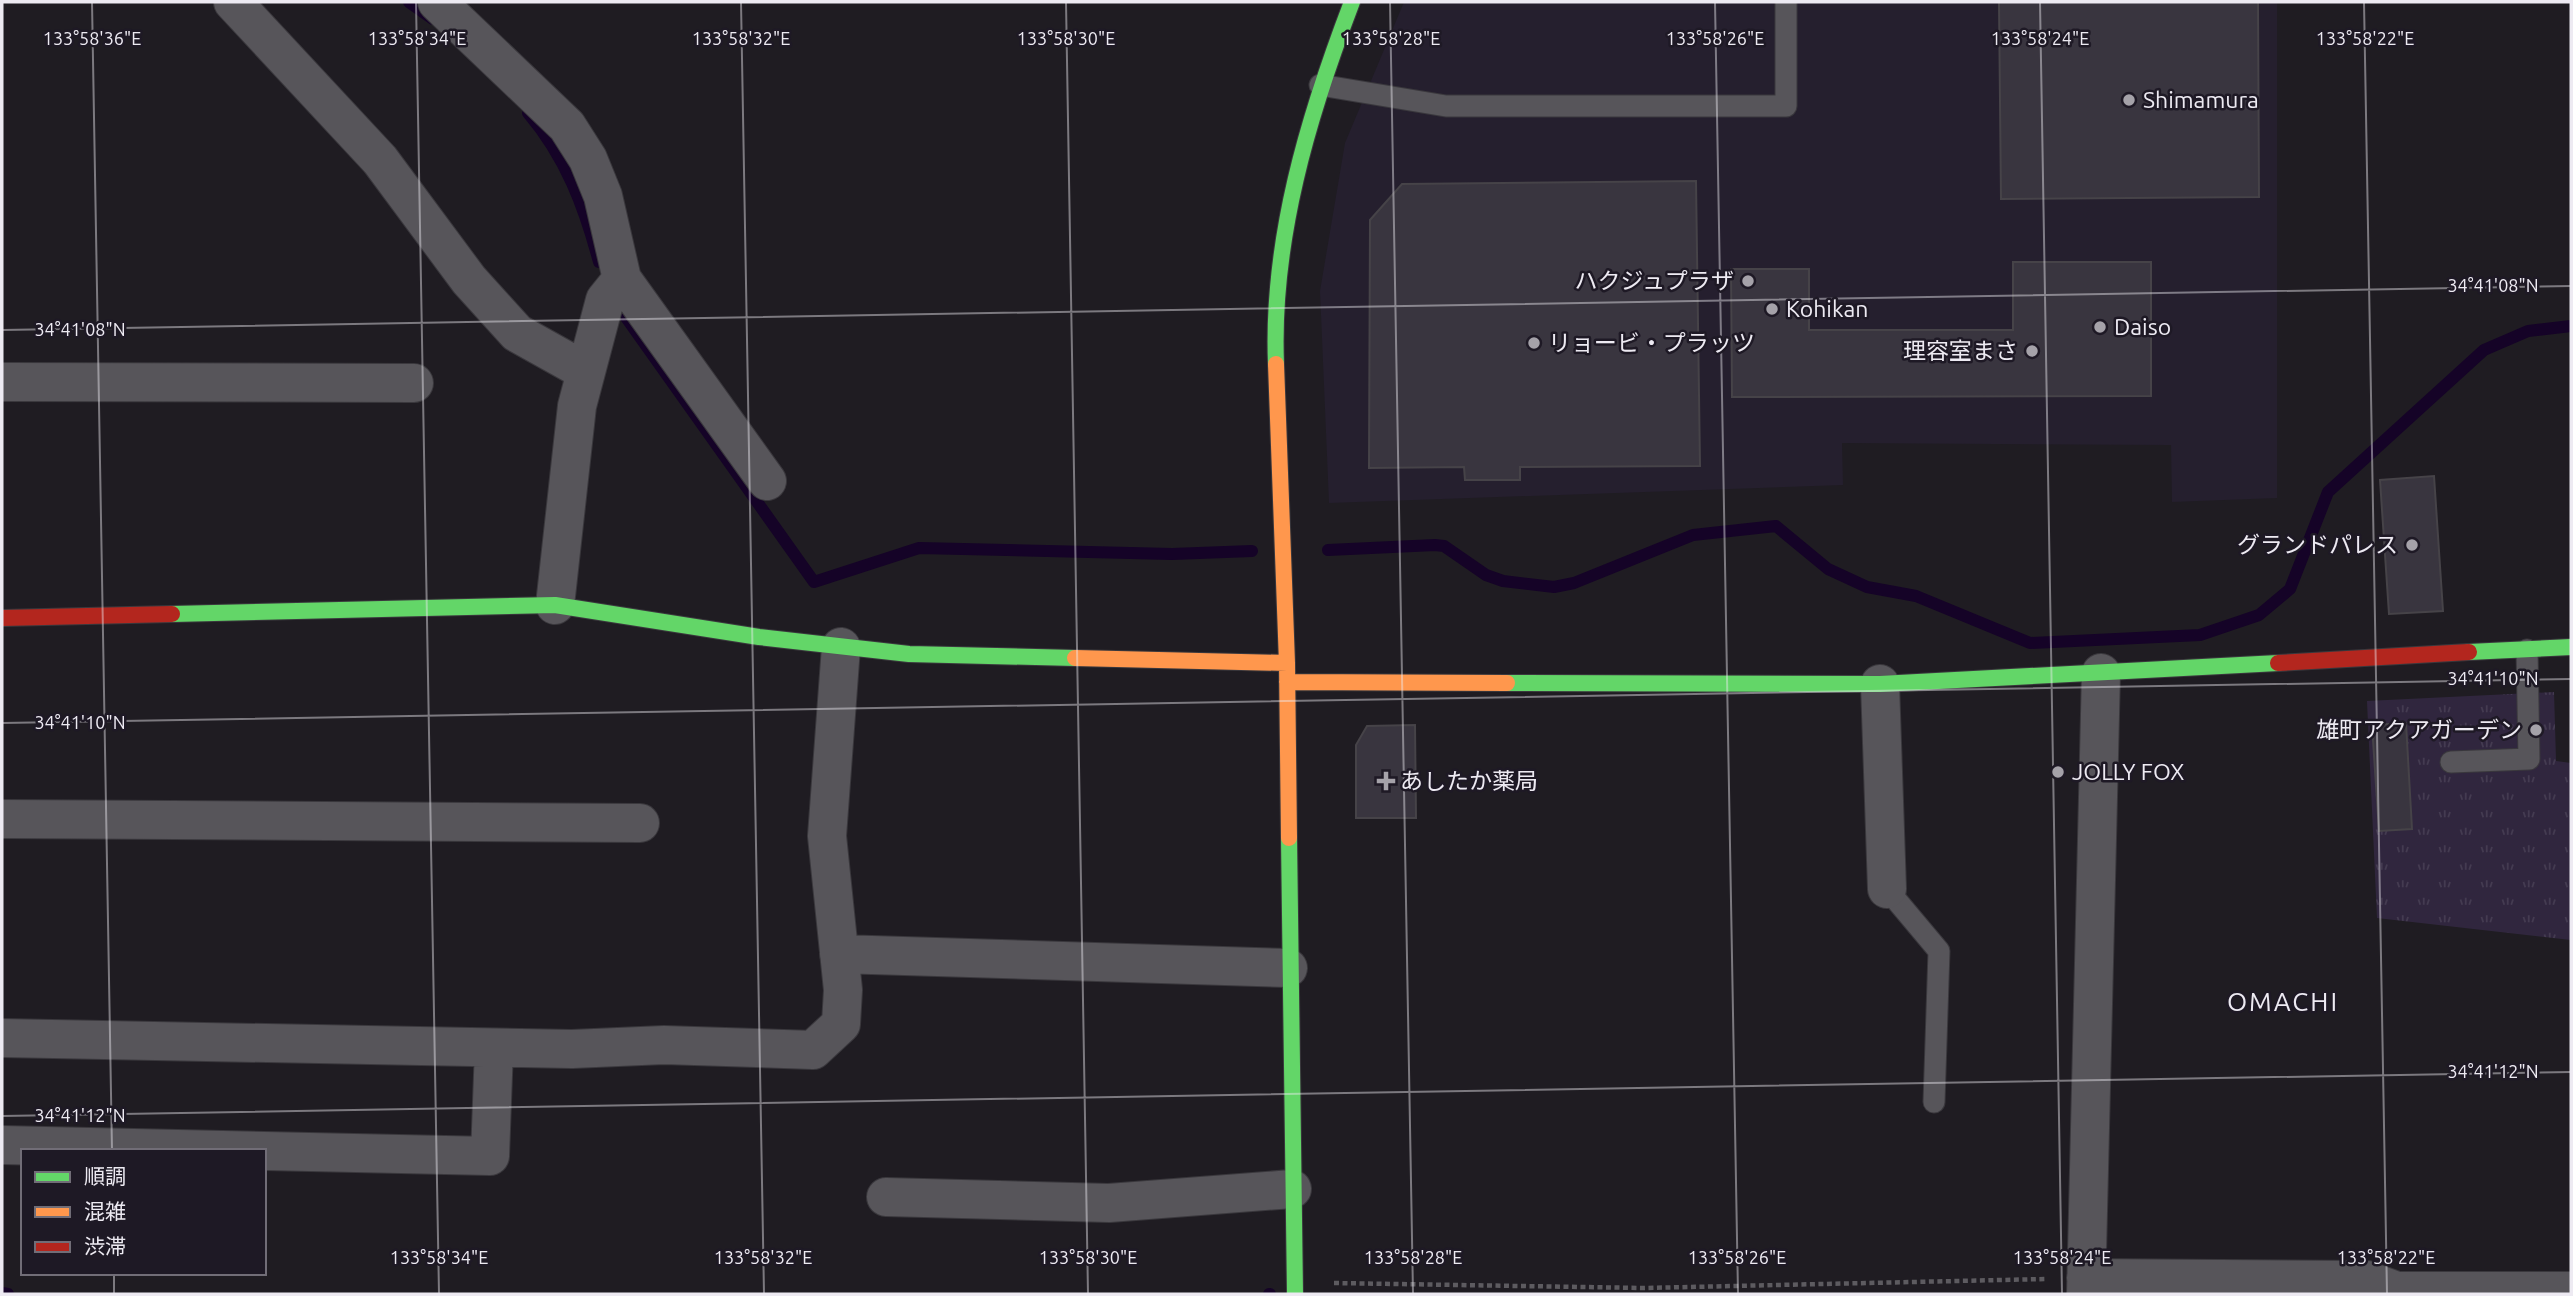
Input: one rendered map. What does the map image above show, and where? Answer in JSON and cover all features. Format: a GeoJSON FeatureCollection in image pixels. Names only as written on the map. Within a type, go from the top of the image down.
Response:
{"type":"FeatureCollection","features":[{"type":"Feature","properties":{"kind":"street"},"geometry":{"type":"LineString","coordinates":[[233,2],[380,160],[469,280],[517,333],[585,372]]}},
{"type":"Feature","properties":{"kind":"street"},"geometry":{"type":"LineString","coordinates":[[437,2],[567,126],[588,159],[603,197],[614,289],[585,372],[577,406],[555,606]]}},
{"type":"Feature","properties":{"kind":"street"},"geometry":{"type":"LineString","coordinates":[[1294,1288],[1288,968],[1287,663],[1274,313],[1279,260],[1320,85],[1353,2]]}},
{"type":"Feature","properties":{"kind":"street"},"geometry":{"type":"LineString","coordinates":[[614,289],[767,481]]}},
{"type":"Feature","properties":{"kind":"street"},"geometry":{"type":"LineString","coordinates":[[2,382],[414,383]]}},
{"type":"Feature","properties":{"kind":"street"},"geometry":{"type":"LineString","coordinates":[[2,618],[555,606],[841,647],[909,654],[1287,663]]}},
{"type":"Feature","properties":{"kind":"street"},"geometry":{"type":"LineString","coordinates":[[2,1038],[572,1049],[664,1045],[813,1050],[841,1024],[843,990],[827,836],[841,647]]}},
{"type":"Feature","properties":{"kind":"street"},"geometry":{"type":"LineString","coordinates":[[1287,682],[1880,684],[2571,647]]}},
{"type":"Feature","properties":{"kind":"street"},"geometry":{"type":"LineString","coordinates":[[2101,673],[2086,1288],[2367,1280],[2396,1291],[2571,1291]]}},
{"type":"Feature","properties":{"kind":"street"},"geometry":{"type":"LineString","coordinates":[[1880,684],[1887,889]]}},
{"type":"Feature","properties":{"kind":"street"},"geometry":{"type":"LineString","coordinates":[[2,819],[640,823]]}},
{"type":"Feature","properties":{"kind":"street"},"geometry":{"type":"LineString","coordinates":[[839,954],[1288,968]]}},
{"type":"Feature","properties":{"kind":"street"},"geometry":{"type":"LineString","coordinates":[[266,1151],[490,1156],[494,1048]]}},
{"type":"Feature","properties":{"kind":"street"},"geometry":{"type":"LineString","coordinates":[[2,1145],[179,1149]]}},
{"type":"Feature","properties":{"kind":"street"},"geometry":{"type":"LineString","coordinates":[[886,1197],[1109,1203],[1292,1189]]}},
{"type":"Feature","properties":{"kind":"lane"},"geometry":{"type":"LineString","coordinates":[[1320,85],[1446,106],[1786,106],[1786,2]]}},
{"type":"Feature","properties":{"kind":"lane"},"geometry":{"type":"LineString","coordinates":[[2451,762],[2529,759],[2527,650]]}},
{"type":"Feature","properties":{"kind":"lane"},"geometry":{"type":"LineString","coordinates":[[1887,889],[1940,951],[1934,1102]]}},
{"type":"Feature","properties":{"kind":"path"},"geometry":{"type":"LineString","coordinates":[[1294,1288],[2086,1288]]}},
{"type":"Feature","properties":{"kind":"shaded area"},"geometry":{"type":"Polygon","coordinates":[[[1404,2],[2277,2],[2277,498],[2172,502],[2171,445],[1842,443],[1843,485],[1329,503],[1320,291],[1345,143],[1404,2]]]}},
{"type":"Feature","properties":{"kind":"green space","name":"雄町アクアガーデン"},"geometry":{"type":"Polygon","coordinates":[[[2554,692],[2556,761],[2571,763],[2571,940],[2377,918],[2367,701],[2554,692]]]}},
{"type":"Feature","properties":{"kind":"building","name":"Shimamura"},"geometry":{"type":"Polygon","coordinates":[[[1999,2],[2258,2],[2259,197],[2001,199],[1999,2]]]}},
{"type":"Feature","properties":{"kind":"building","name":"リョービ・プラッツ"},"geometry":{"type":"Polygon","coordinates":[[[1696,181],[1700,466],[1520,467],[1520,480],[1465,480],[1464,467],[1369,468],[1370,220],[1402,184],[1696,181]]]}},
{"type":"Feature","properties":{"kind":"building"},"geometry":{"type":"Polygon","coordinates":[[[2013,262],[2151,262],[2151,396],[1732,397],[1731,269],[1809,269],[1809,330],[2013,330],[2013,262]]]}},
{"type":"Feature","properties":{"kind":"building","name":"グランドパレス"},"geometry":{"type":"Polygon","coordinates":[[[2434,476],[2443,611],[2389,614],[2380,480],[2434,476]]]}},
{"type":"Feature","properties":{"kind":"building"},"geometry":{"type":"Polygon","coordinates":[[[2406,723],[2412,829],[2379,831],[2372,725],[2406,723]]]}},
{"type":"Feature","properties":{"kind":"building","name":"あしたか薬局"},"geometry":{"type":"Polygon","coordinates":[[[1415,725],[1416,818],[1356,818],[1356,745],[1367,726],[1415,725]]]}},
{"type":"Feature","properties":{"kind":"waterway"},"geometry":{"type":"LineString","coordinates":[[409,2],[433,19]]}},
{"type":"Feature","properties":{"kind":"waterway"},"geometry":{"type":"LineString","coordinates":[[528,113],[553,147],[572,183],[599,262]]}},
{"type":"Feature","properties":{"kind":"waterway"},"geometry":{"type":"LineString","coordinates":[[613,299],[814,582],[919,548],[1172,554],[1252,551]]}},
{"type":"Feature","properties":{"kind":"waterway"},"geometry":{"type":"LineString","coordinates":[[1328,550],[1444,546],[1486,575],[1503,581],[1554,587],[1574,583],[1693,535],[1776,526],[1828,569],[1867,587],[1916,596],[2030,643],[2200,635],[2259,615],[2290,589],[2328,492],[2484,350],[2528,331],[2571,326]]}},
{"type":"Feature","properties":{"kind":"waterway"},"geometry":{"type":"LineString","coordinates":[[2,1293],[8,1294]]}},
{"type":"Feature","properties":{"kind":"traffic: fast"},"geometry":{"type":"LineString","coordinates":[[1276,364],[1276,318],[1286,225],[1307,134],[1352,2]]}},
{"type":"Feature","properties":{"kind":"traffic: fast"},"geometry":{"type":"LineString","coordinates":[[172,614],[555,605],[759,637],[909,654],[1075,658]]}},
{"type":"Feature","properties":{"kind":"traffic: fast"},"geometry":{"type":"LineString","coordinates":[[2469,652],[2571,647]]}},
{"type":"Feature","properties":{"kind":"traffic: fast"},"geometry":{"type":"LineString","coordinates":[[1507,683],[1880,684],[2278,663]]}},
{"type":"Feature","properties":{"kind":"traffic: fast"},"geometry":{"type":"LineString","coordinates":[[1289,838],[1295,1294]]}},
{"type":"Feature","properties":{"kind":"traffic: slow"},"geometry":{"type":"LineString","coordinates":[[1276,364],[1287,663],[1289,838]]}},
{"type":"Feature","properties":{"kind":"traffic: slow"},"geometry":{"type":"LineString","coordinates":[[1075,658],[1287,663]]}},
{"type":"Feature","properties":{"kind":"traffic: slow"},"geometry":{"type":"LineString","coordinates":[[1287,682],[1507,683]]}},
{"type":"Feature","properties":{"kind":"traffic: jam"},"geometry":{"type":"LineString","coordinates":[[2,618],[172,614]]}},
{"type":"Feature","properties":{"kind":"traffic: jam"},"geometry":{"type":"LineString","coordinates":[[2278,663],[2469,652]]}},
{"type":"Feature","properties":{"kind":"place","name":"Shimamura"},"geometry":{"type":"Point","coordinates":[2129,100]}},
{"type":"Feature","properties":{"kind":"place","name":"ハクジュプラザ"},"geometry":{"type":"Point","coordinates":[1748,281]}},
{"type":"Feature","properties":{"kind":"place","name":"Kohikan"},"geometry":{"type":"Point","coordinates":[1772,309]}},
{"type":"Feature","properties":{"kind":"place","name":"Daiso"},"geometry":{"type":"Point","coordinates":[2100,327]}},
{"type":"Feature","properties":{"kind":"place","name":"リョービ・プラッツ"},"geometry":{"type":"Point","coordinates":[1534,343]}},
{"type":"Feature","properties":{"kind":"place","name":"理容室まさ"},"geometry":{"type":"Point","coordinates":[2032,351]}},
{"type":"Feature","properties":{"kind":"place","name":"グランドパレス"},"geometry":{"type":"Point","coordinates":[2412,545]}},
{"type":"Feature","properties":{"kind":"place","name":"雄町アクアガーデン"},"geometry":{"type":"Point","coordinates":[2536,730]}},
{"type":"Feature","properties":{"kind":"place","name":"JOLLY FOX"},"geometry":{"type":"Point","coordinates":[2058,772]}},
{"type":"Feature","properties":{"kind":"place","name":"あしたか薬局"},"geometry":{"type":"Point","coordinates":[1386,781]}},
{"type":"Feature","properties":{"kind":"district","name":"OMACHI"},"geometry":{"type":"Point","coordinates":[2283,1002]}}]}
